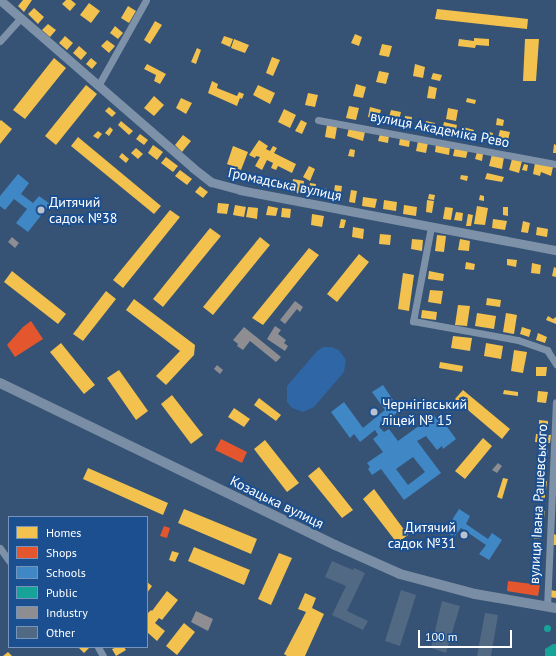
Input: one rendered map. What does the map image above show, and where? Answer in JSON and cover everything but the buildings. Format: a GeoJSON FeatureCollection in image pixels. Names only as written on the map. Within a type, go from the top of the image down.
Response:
{"type":"FeatureCollection","features":[{"type":"Feature","properties":{"kind":"main road","name":"Козацька вулиця"},"geometry":{"type":"LineString","coordinates":[[0,384],[335,545],[400,574],[474,594],[551,607]]}},
{"type":"Feature","properties":{"kind":"street","name":"Громадська вулиця"},"geometry":{"type":"LineString","coordinates":[[0,0],[20,19],[211,182],[240,190],[556,250]]}},
{"type":"Feature","properties":{"kind":"street"},"geometry":{"type":"LineString","coordinates":[[98,86],[146,0]]}},
{"type":"Feature","properties":{"kind":"street"},"geometry":{"type":"LineString","coordinates":[[0,42],[20,19]]}},
{"type":"Feature","properties":{"kind":"street","name":"вулиця Академіка Рево"},"geometry":{"type":"LineString","coordinates":[[318,120],[556,164]]}},
{"type":"Feature","properties":{"kind":"street"},"geometry":{"type":"LineString","coordinates":[[431,227],[413,321],[518,340],[547,350],[556,364]]}},
{"type":"Feature","properties":{"kind":"street","name":"вулиця Івана Рашевського"},"geometry":{"type":"LineString","coordinates":[[551,607],[556,402]]}},
{"type":"Feature","properties":{"kind":"street"},"geometry":{"type":"LineString","coordinates":[[0,548],[8,560]]}},
{"type":"Feature","properties":{"kind":"shaded area"},"geometry":{"type":"Polygon","coordinates":[[[323,347],[331,347],[339,350],[346,360],[344,372],[314,407],[303,412],[292,408],[287,402],[287,386],[317,351],[323,347]]]}},
{"type":"Feature","properties":{"kind":"place","name":"Дитячий садок №38"},"geometry":{"type":"Point","coordinates":[41,210]}},
{"type":"Feature","properties":{"kind":"place","name":"Чернігівський ліцей № 15"},"geometry":{"type":"Point","coordinates":[374,412]}},
{"type":"Feature","properties":{"kind":"place","name":"Дитячий садок №31"},"geometry":{"type":"Point","coordinates":[464,535]}}]}
